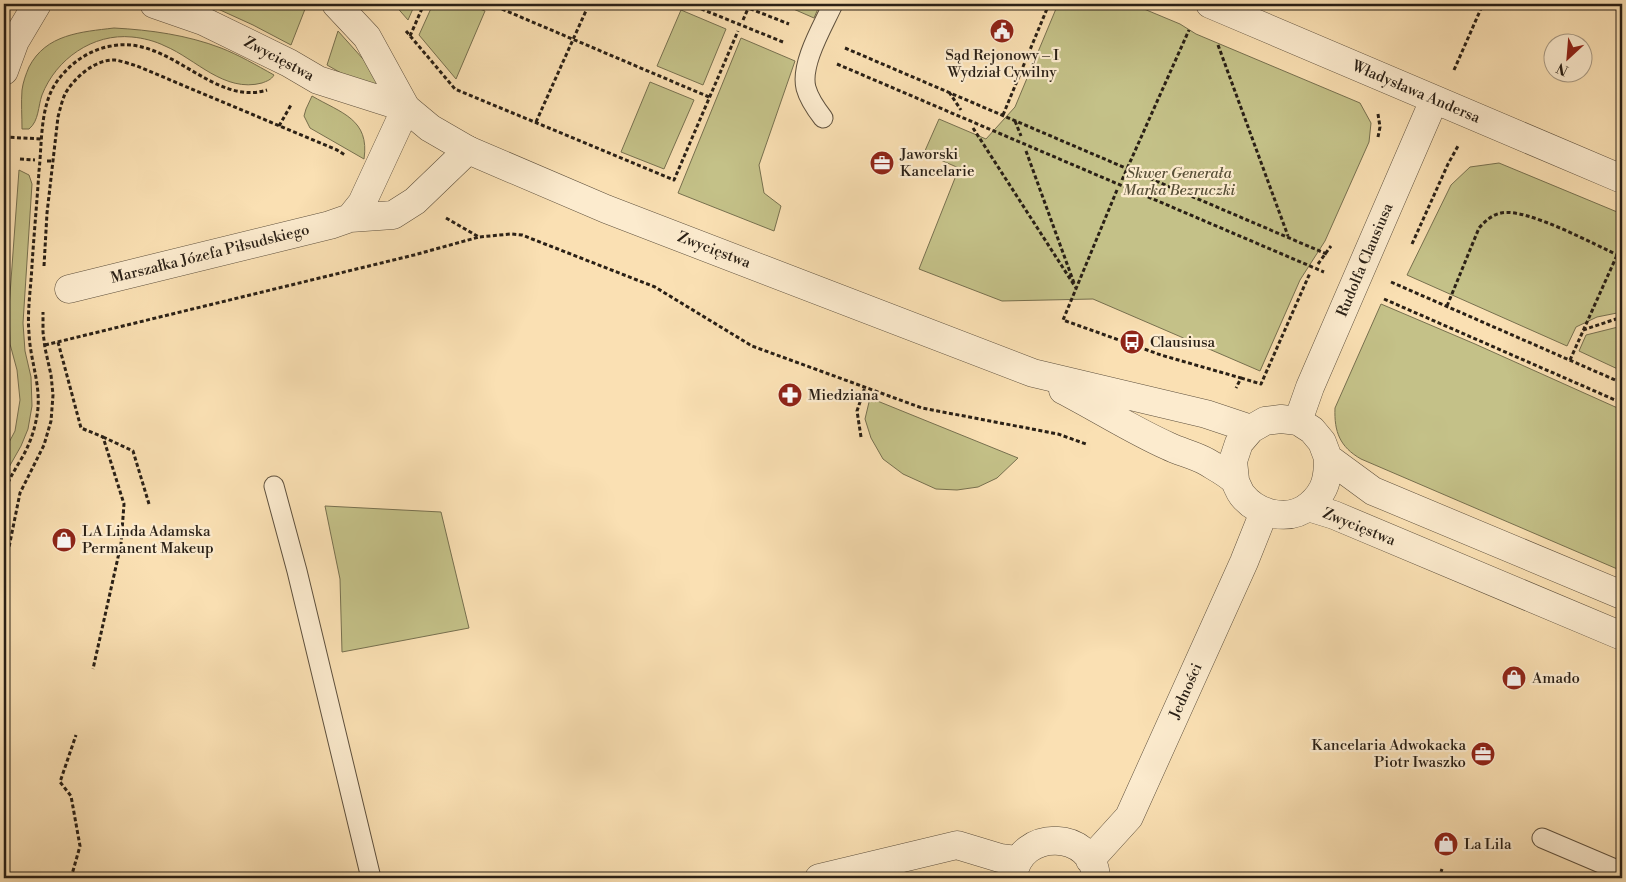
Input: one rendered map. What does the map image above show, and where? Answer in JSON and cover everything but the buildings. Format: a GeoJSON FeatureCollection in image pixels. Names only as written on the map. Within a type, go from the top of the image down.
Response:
{"type":"FeatureCollection","features":[{"type":"Feature","properties":{"kind":"street"},"geometry":{"type":"LineString","coordinates":[[4,71],[15,41],[38,4]]}},
{"type":"Feature","properties":{"kind":"street","name":"Zwycięstwa"},"geometry":{"type":"LineString","coordinates":[[154,4],[203,21],[289,63],[318,80],[406,108]]}},
{"type":"Feature","properties":{"kind":"street","name":"Zwycięstwa"},"geometry":{"type":"LineString","coordinates":[[336,4],[366,37],[406,108],[430,128],[468,150],[606,209],[1033,372],[1206,414],[1251,429]]}},
{"type":"Feature","properties":{"kind":"street","name":"Władysława Andersa"},"geometry":{"type":"LineString","coordinates":[[1201,13],[1434,100],[1622,179]]}},
{"type":"Feature","properties":{"kind":"street","name":"Rudolfa Clausiusa"},"geometry":{"type":"LineString","coordinates":[[1298,422],[1310,387],[1434,100]]}},
{"type":"Feature","properties":{"kind":"street"},"geometry":{"type":"LineString","coordinates":[[350,218],[362,203],[406,108]]}},
{"type":"Feature","properties":{"kind":"street","name":"Marszałka Józefa Piłsudskiego"},"geometry":{"type":"LineString","coordinates":[[69,288],[321,227],[350,218],[394,215],[415,201],[468,150]]}},
{"type":"Feature","properties":{"kind":"street","name":"Zwycięstwa"},"geometry":{"type":"LineString","coordinates":[[1033,372],[1167,446],[1206,462],[1234,480],[1240,494],[1251,505],[1264,512],[1279,515],[1294,513],[1308,507],[1334,515],[1622,636]]}},
{"type":"Feature","properties":{"kind":"street"},"geometry":{"type":"LineString","coordinates":[[1234,480],[1233,461],[1239,443],[1251,429],[1265,421],[1281,419],[1298,422],[1312,430],[1322,442],[1328,458],[1328,476],[1325,485],[1321,494],[1308,507]]}},
{"type":"Feature","properties":{"kind":"street"},"geometry":{"type":"LineString","coordinates":[[1328,458],[1373,491],[1622,595]]}},
{"type":"Feature","properties":{"kind":"street","name":"Jedności"},"geometry":{"type":"LineString","coordinates":[[1093,869],[1129,817],[1244,562],[1264,512]]}},
{"type":"Feature","properties":{"kind":"street"},"geometry":{"type":"LineString","coordinates":[[819,878],[957,845],[1000,858],[1016,869],[1028,849],[1040,842],[1054,840],[1068,842],[1080,849],[1093,869]]}},
{"type":"Feature","properties":{"kind":"lane"},"geometry":{"type":"LineString","coordinates":[[822,118],[813,104],[806,87],[806,66],[833,4]]}},
{"type":"Feature","properties":{"kind":"lane"},"geometry":{"type":"LineString","coordinates":[[274,486],[297,571],[371,878]]}},
{"type":"Feature","properties":{"kind":"lane"},"geometry":{"type":"LineString","coordinates":[[1542,838],[1622,872]]}},
{"type":"Feature","properties":{"kind":"path"},"geometry":{"type":"LineString","coordinates":[[410,36],[424,4]]}},
{"type":"Feature","properties":{"kind":"path"},"geometry":{"type":"LineString","coordinates":[[490,4],[709,97]]}},
{"type":"Feature","properties":{"kind":"path"},"geometry":{"type":"LineString","coordinates":[[536,122],[589,4]]}},
{"type":"Feature","properties":{"kind":"path"},"geometry":{"type":"LineString","coordinates":[[689,4],[815,45],[949,92],[1331,256]]}},
{"type":"Feature","properties":{"kind":"path"},"geometry":{"type":"LineString","coordinates":[[738,4],[749,6],[815,45],[1329,275]]}},
{"type":"Feature","properties":{"kind":"path"},"geometry":{"type":"LineString","coordinates":[[1003,115],[1049,4]]}},
{"type":"Feature","properties":{"kind":"path"},"geometry":{"type":"LineString","coordinates":[[1451,78],[1483,4]]}},
{"type":"Feature","properties":{"kind":"path"},"geometry":{"type":"LineString","coordinates":[[743,20],[749,6]]}},
{"type":"Feature","properties":{"kind":"path"},"geometry":{"type":"LineString","coordinates":[[1122,180],[1126,168],[1201,13]]}},
{"type":"Feature","properties":{"kind":"path"},"geometry":{"type":"LineString","coordinates":[[404,30],[455,89],[674,180],[738,30]]}},
{"type":"Feature","properties":{"kind":"path"},"geometry":{"type":"LineString","coordinates":[[1216,40],[1288,237]]}},
{"type":"Feature","properties":{"kind":"path"},"geometry":{"type":"LineString","coordinates":[[4,495],[10,476],[20,462],[30,440],[38,406],[37,376],[31,351],[29,324],[35,212],[42,139],[45,114],[54,86],[67,68],[80,58],[111,46],[132,45],[163,54],[191,71],[232,90],[250,94],[270,90]]}},
{"type":"Feature","properties":{"kind":"path"},"geometry":{"type":"LineString","coordinates":[[181,86],[337,150],[350,161]]}},
{"type":"Feature","properties":{"kind":"path"},"geometry":{"type":"LineString","coordinates":[[949,92],[961,110]]}},
{"type":"Feature","properties":{"kind":"path"},"geometry":{"type":"LineString","coordinates":[[279,126],[291,104]]}},
{"type":"Feature","properties":{"kind":"path"},"geometry":{"type":"LineString","coordinates":[[1377,143],[1380,127],[1378,114]]}},
{"type":"Feature","properties":{"kind":"path"},"geometry":{"type":"LineString","coordinates":[[1015,120],[1020,136]]}},
{"type":"Feature","properties":{"kind":"path"},"geometry":{"type":"LineString","coordinates":[[973,128],[1076,288]]}},
{"type":"Feature","properties":{"kind":"path"},"geometry":{"type":"LineString","coordinates":[[4,137],[42,139]]}},
{"type":"Feature","properties":{"kind":"path"},"geometry":{"type":"LineString","coordinates":[[1412,245],[1448,164],[1460,144]]}},
{"type":"Feature","properties":{"kind":"path"},"geometry":{"type":"LineString","coordinates":[[1026,151],[1076,288]]}},
{"type":"Feature","properties":{"kind":"path"},"geometry":{"type":"LineString","coordinates":[[20,158],[35,160]]}},
{"type":"Feature","properties":{"kind":"path"},"geometry":{"type":"LineString","coordinates":[[47,161],[52,161]]}},
{"type":"Feature","properties":{"kind":"path"},"geometry":{"type":"LineString","coordinates":[[1117,190],[1063,320],[1161,355],[1261,384],[1310,273]]}},
{"type":"Feature","properties":{"kind":"path"},"geometry":{"type":"LineString","coordinates":[[1447,306],[1479,228],[1485,221],[1501,213],[1511,212],[1542,220],[1622,257]]}},
{"type":"Feature","properties":{"kind":"path"},"geometry":{"type":"LineString","coordinates":[[444,217],[479,236]]}},
{"type":"Feature","properties":{"kind":"path"},"geometry":{"type":"LineString","coordinates":[[45,345],[414,256],[479,236],[522,235],[655,288],[752,346],[922,408],[1052,432],[1086,444]]}},
{"type":"Feature","properties":{"kind":"path"},"geometry":{"type":"LineString","coordinates":[[1318,264],[1326,254],[1334,238]]}},
{"type":"Feature","properties":{"kind":"path"},"geometry":{"type":"LineString","coordinates":[[1570,360],[1622,244]]}},
{"type":"Feature","properties":{"kind":"path"},"geometry":{"type":"LineString","coordinates":[[1395,284],[1398,276]]}},
{"type":"Feature","properties":{"kind":"path"},"geometry":{"type":"LineString","coordinates":[[1388,280],[1622,383]]}},
{"type":"Feature","properties":{"kind":"path"},"geometry":{"type":"LineString","coordinates":[[1380,297],[1622,403]]}},
{"type":"Feature","properties":{"kind":"path"},"geometry":{"type":"LineString","coordinates":[[1583,330],[1622,317]]}},
{"type":"Feature","properties":{"kind":"path"},"geometry":{"type":"LineString","coordinates":[[58,342],[81,428],[132,452],[149,504]]}},
{"type":"Feature","properties":{"kind":"path"},"geometry":{"type":"LineString","coordinates":[[1233,396],[1241,378]]}},
{"type":"Feature","properties":{"kind":"path"},"geometry":{"type":"LineString","coordinates":[[861,437],[857,411],[866,387]]}},
{"type":"Feature","properties":{"kind":"path"},"geometry":{"type":"LineString","coordinates":[[93,670],[121,544],[124,504],[103,437]]}},
{"type":"Feature","properties":{"kind":"path"},"geometry":{"type":"LineString","coordinates":[[71,878],[80,846],[70,796],[60,782],[76,735]]}},
{"type":"Feature","properties":{"kind":"path"},"geometry":{"type":"LineString","coordinates":[[1439,878],[1442,869]]}},
{"type":"Feature","properties":{"kind":"green space"},"geometry":{"type":"Polygon","coordinates":[[[207,4],[307,4],[291,45],[207,4]]]}},
{"type":"Feature","properties":{"kind":"green space"},"geometry":{"type":"Polygon","coordinates":[[[394,4],[415,4],[408,20],[394,4]]]}},
{"type":"Feature","properties":{"kind":"green space"},"geometry":{"type":"Polygon","coordinates":[[[433,4],[467,4],[485,11],[456,79],[419,35],[433,4]]]}},
{"type":"Feature","properties":{"kind":"green space"},"geometry":{"type":"Polygon","coordinates":[[[782,4],[820,4],[814,18],[782,4]]]}},
{"type":"Feature","properties":{"kind":"green space","name":"Skwer Generała Marka Bezruczki"},"geometry":{"type":"Polygon","coordinates":[[[1058,4],[1132,4],[1180,24],[1196,34],[1360,103],[1371,123],[1369,142],[1325,241],[1300,280],[1260,371],[1093,299],[1002,301],[919,269],[959,168],[924,153],[939,119],[986,139],[1015,107],[1058,4]]]}},
{"type":"Feature","properties":{"kind":"green space"},"geometry":{"type":"Polygon","coordinates":[[[681,10],[726,29],[703,85],[657,66],[681,10]]]}},
{"type":"Feature","properties":{"kind":"green space"},"geometry":{"type":"Polygon","coordinates":[[[114,28],[169,34],[208,43],[248,60],[274,75],[262,83],[248,85],[235,83],[211,73],[177,52],[153,41],[132,37],[103,39],[78,51],[56,70],[42,95],[35,122],[29,129],[22,129],[22,87],[29,67],[36,56],[55,41],[77,33],[114,28]]]}},
{"type":"Feature","properties":{"kind":"green space"},"geometry":{"type":"Polygon","coordinates":[[[338,31],[372,69],[385,98],[327,65],[338,31]]]}},
{"type":"Feature","properties":{"kind":"green space"},"geometry":{"type":"Polygon","coordinates":[[[741,38],[795,61],[759,165],[764,193],[781,206],[774,231],[678,193],[741,38]]]}},
{"type":"Feature","properties":{"kind":"green space"},"geometry":{"type":"Polygon","coordinates":[[[650,82],[694,100],[664,169],[621,152],[650,82]]]}},
{"type":"Feature","properties":{"kind":"green space"},"geometry":{"type":"Polygon","coordinates":[[[312,96],[343,113],[358,126],[365,146],[364,159],[310,128],[304,116],[312,96]]]}},
{"type":"Feature","properties":{"kind":"green space"},"geometry":{"type":"Polygon","coordinates":[[[1499,163],[1622,214],[1622,312],[1597,317],[1576,327],[1567,346],[1407,275],[1451,185],[1470,167],[1499,163]]]}},
{"type":"Feature","properties":{"kind":"green space"},"geometry":{"type":"Polygon","coordinates":[[[19,170],[29,175],[32,184],[23,323],[25,351],[31,377],[32,406],[28,429],[4,476],[4,452],[15,431],[20,400],[17,370],[10,344],[9,308],[19,170]]]}},
{"type":"Feature","properties":{"kind":"green space"},"geometry":{"type":"Polygon","coordinates":[[[1381,304],[1622,410],[1622,571],[1361,459],[1343,444],[1337,432],[1335,408],[1381,304]]]}},
{"type":"Feature","properties":{"kind":"green space"},"geometry":{"type":"Polygon","coordinates":[[[1622,326],[1622,371],[1579,351],[1586,335],[1622,326]]]}},
{"type":"Feature","properties":{"kind":"green space"},"geometry":{"type":"Polygon","coordinates":[[[870,398],[1018,458],[997,478],[978,487],[957,490],[936,489],[903,474],[883,459],[871,438],[865,419],[870,398]]]}},
{"type":"Feature","properties":{"kind":"green space"},"geometry":{"type":"Polygon","coordinates":[[[325,506],[441,512],[469,628],[342,652],[340,579],[325,506]]]}},
{"type":"Feature","properties":{"kind":"place","name":"Sąd Rejonowy – I Wydział Cywilny"},"geometry":{"type":"Point","coordinates":[1002,31]}},
{"type":"Feature","properties":{"kind":"place","name":"Jaworski Kancelarie"},"geometry":{"type":"Point","coordinates":[882,163]}},
{"type":"Feature","properties":{"kind":"place","name":"Clausiusa"},"geometry":{"type":"Point","coordinates":[1132,342]}},
{"type":"Feature","properties":{"kind":"place","name":"Miedziana"},"geometry":{"type":"Point","coordinates":[790,395]}},
{"type":"Feature","properties":{"kind":"place","name":"LA Linda Adamska Permanent Makeup"},"geometry":{"type":"Point","coordinates":[64,540]}},
{"type":"Feature","properties":{"kind":"place","name":"Amado"},"geometry":{"type":"Point","coordinates":[1514,678]}},
{"type":"Feature","properties":{"kind":"place","name":"Kancelaria Adwokacka Piotr Iwaszko"},"geometry":{"type":"Point","coordinates":[1483,754]}},
{"type":"Feature","properties":{"kind":"place","name":"La Lila"},"geometry":{"type":"Point","coordinates":[1446,844]}}]}
